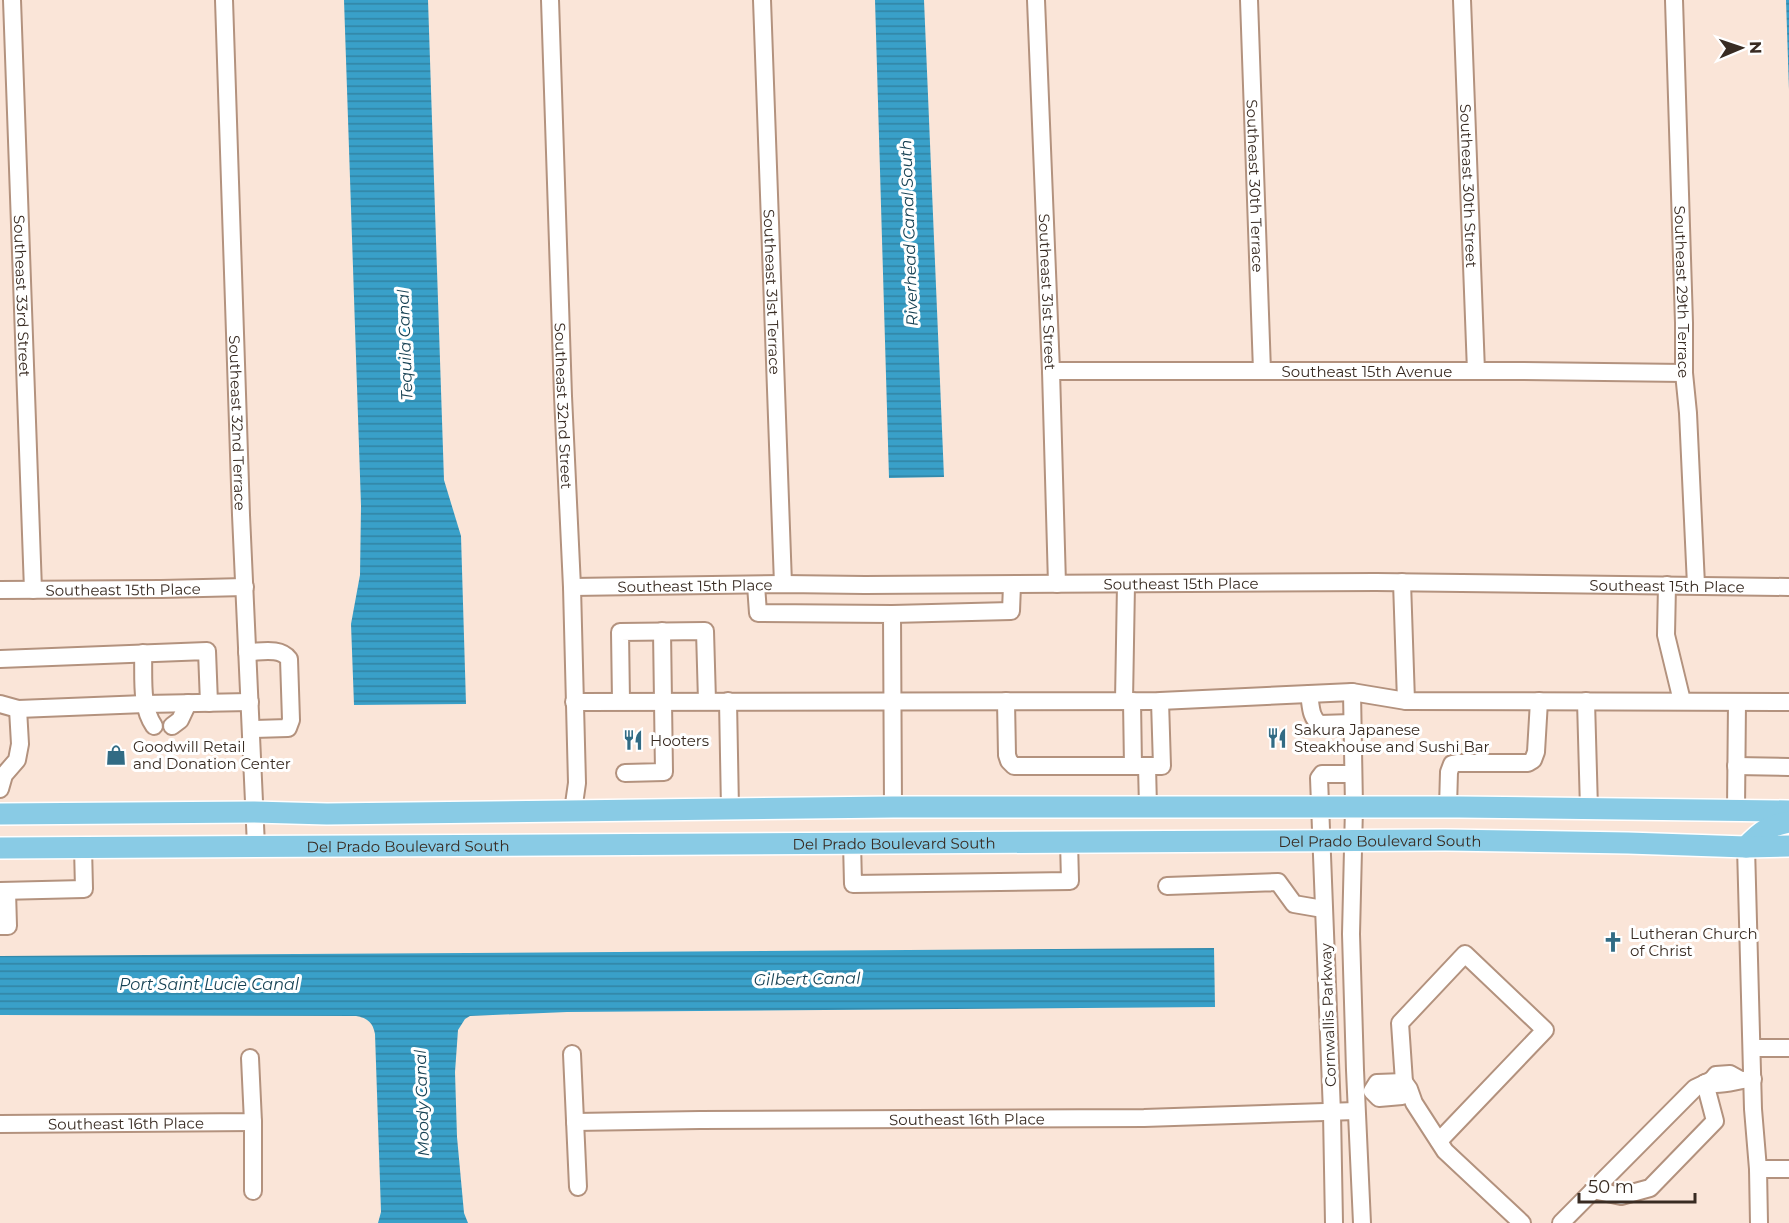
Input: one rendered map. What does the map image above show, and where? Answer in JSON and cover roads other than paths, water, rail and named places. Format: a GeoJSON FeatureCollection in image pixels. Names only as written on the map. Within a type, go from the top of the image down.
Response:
{"type":"FeatureCollection","features":[{"type":"Feature","properties":{"kind":"main road","name":"Del Prado Boulevard South"},"geometry":{"type":"LineString","coordinates":[[0,814],[254,812],[339,814],[893,807],[1448,807],[1789,811]]}},
{"type":"Feature","properties":{"kind":"main road"},"geometry":{"type":"LineString","coordinates":[[530,844],[573,811]]}},
{"type":"Feature","properties":{"kind":"main road"},"geometry":{"type":"LineString","coordinates":[[1746,847],[1759,833],[1772,826],[1789,822]]}},
{"type":"Feature","properties":{"kind":"main road","name":"Del Prado Boulevard South"},"geometry":{"type":"LineString","coordinates":[[0,848],[1353,840],[1789,846]]}},
{"type":"Feature","properties":{"kind":"street","name":"Southeast 33rd Street"},"geometry":{"type":"LineString","coordinates":[[12,0],[33,590]]}},
{"type":"Feature","properties":{"kind":"street","name":"Southeast 32nd Terrace"},"geometry":{"type":"LineString","coordinates":[[224,0],[241,515],[255,846]]}},
{"type":"Feature","properties":{"kind":"street","name":"Southeast 32nd Street"},"geometry":{"type":"LineString","coordinates":[[550,0],[562,384],[572,587],[577,783],[573,811]]}},
{"type":"Feature","properties":{"kind":"street","name":"Southeast 31st Terrace"},"geometry":{"type":"LineString","coordinates":[[762,0],[783,584]]}},
{"type":"Feature","properties":{"kind":"street","name":"Southeast 31st Street"},"geometry":{"type":"LineString","coordinates":[[1036,0],[1052,371],[1057,584]]}},
{"type":"Feature","properties":{"kind":"street","name":"Southeast 30th Terrace"},"geometry":{"type":"LineString","coordinates":[[1249,0],[1262,371]]}},
{"type":"Feature","properties":{"kind":"street","name":"Southeast 30th Street"},"geometry":{"type":"LineString","coordinates":[[1462,0],[1476,371]]}},
{"type":"Feature","properties":{"kind":"street","name":"Southeast 29th Terrace"},"geometry":{"type":"LineString","coordinates":[[1674,0],[1684,373],[1696,585]]}},
{"type":"Feature","properties":{"kind":"street","name":"Southeast 15th Avenue"},"geometry":{"type":"LineString","coordinates":[[1052,371],[1684,373]]}},
{"type":"Feature","properties":{"kind":"street","name":"Southeast 15th Place"},"geometry":{"type":"LineString","coordinates":[[572,587],[1402,582],[1789,587]]}},
{"type":"Feature","properties":{"kind":"street"},"geometry":{"type":"LineString","coordinates":[[1402,582],[1406,701]]}},
{"type":"Feature","properties":{"kind":"street"},"geometry":{"type":"LineString","coordinates":[[1126,584],[1128,701],[1148,807]]}},
{"type":"Feature","properties":{"kind":"street"},"geometry":{"type":"LineString","coordinates":[[756,585],[758,613],[892,614],[1011,611],[1012,585]]}},
{"type":"Feature","properties":{"kind":"street"},"geometry":{"type":"LineString","coordinates":[[1666,585],[1666,635],[1682,701]]}},
{"type":"Feature","properties":{"kind":"street","name":"Southeast 15th Place"},"geometry":{"type":"LineString","coordinates":[[0,590],[245,587]]}},
{"type":"Feature","properties":{"kind":"street"},"geometry":{"type":"LineString","coordinates":[[892,614],[893,807]]}},
{"type":"Feature","properties":{"kind":"street"},"geometry":{"type":"LineString","coordinates":[[621,701],[620,632],[662,631],[705,631],[707,701]]}},
{"type":"Feature","properties":{"kind":"street"},"geometry":{"type":"LineString","coordinates":[[625,773],[664,772],[662,631]]}},
{"type":"Feature","properties":{"kind":"street"},"geometry":{"type":"LineString","coordinates":[[0,659],[207,651],[209,703]]}},
{"type":"Feature","properties":{"kind":"street"},"geometry":{"type":"LineString","coordinates":[[248,652],[279,651],[286,655],[289,659],[290,679],[291,720],[288,728],[251,729]]}},
{"type":"Feature","properties":{"kind":"street"},"geometry":{"type":"LineString","coordinates":[[143,653],[145,704],[154,726]]}},
{"type":"Feature","properties":{"kind":"street"},"geometry":{"type":"LineString","coordinates":[[574,702],[1160,701],[1352,692],[1406,701],[1789,702]]}},
{"type":"Feature","properties":{"kind":"street","name":"Cornwallis Parkway"},"geometry":{"type":"LineString","coordinates":[[1352,692],[1354,807],[1351,934],[1364,1091],[1356,1111],[1362,1223]]}},
{"type":"Feature","properties":{"kind":"street"},"geometry":{"type":"LineString","coordinates":[[1309,694],[1312,717],[1316,722],[1320,724],[1352,723]]}},
{"type":"Feature","properties":{"kind":"street"},"geometry":{"type":"LineString","coordinates":[[728,701],[730,809]]}},
{"type":"Feature","properties":{"kind":"street"},"geometry":{"type":"LineString","coordinates":[[1006,701],[1007,756],[1008,761],[1014,766],[1162,766],[1160,701]]}},
{"type":"Feature","properties":{"kind":"street"},"geometry":{"type":"LineString","coordinates":[[1448,807],[1449,772],[1452,764],[1528,763],[1533,760],[1536,752],[1539,701]]}},
{"type":"Feature","properties":{"kind":"street"},"geometry":{"type":"LineString","coordinates":[[1586,701],[1589,809]]}},
{"type":"Feature","properties":{"kind":"street"},"geometry":{"type":"LineString","coordinates":[[1,780],[16,760],[20,744],[6,702],[188,704],[250,702]]}},
{"type":"Feature","properties":{"kind":"street"},"geometry":{"type":"LineString","coordinates":[[1736,810],[1737,702]]}},
{"type":"Feature","properties":{"kind":"street"},"geometry":{"type":"LineString","coordinates":[[172,726],[180,720],[188,704]]}},
{"type":"Feature","properties":{"kind":"street"},"geometry":{"type":"LineString","coordinates":[[1736,766],[1789,767]]}},
{"type":"Feature","properties":{"kind":"street","name":"Cornwallis Parkway"},"geometry":{"type":"LineString","coordinates":[[1334,1223],[1319,776],[1353,774]]}},
{"type":"Feature","properties":{"kind":"street"},"geometry":{"type":"LineString","coordinates":[[852,842],[853,884],[1070,881],[1069,841]]}},
{"type":"Feature","properties":{"kind":"street"},"geometry":{"type":"LineString","coordinates":[[0,926],[8,926],[4,891],[84,889],[83,847]]}},
{"type":"Feature","properties":{"kind":"street"},"geometry":{"type":"LineString","coordinates":[[1746,847],[1753,1048],[1746,1079],[1758,1169],[1759,1223]]}},
{"type":"Feature","properties":{"kind":"street"},"geometry":{"type":"LineString","coordinates":[[1167,886],[1278,882],[1294,904],[1323,909]]}},
{"type":"Feature","properties":{"kind":"street"},"geometry":{"type":"LineString","coordinates":[[1439,1141],[1545,1030],[1465,954],[1400,1023],[1406,1086],[1414,1103],[1445,1151],[1522,1223]]}},
{"type":"Feature","properties":{"kind":"street"},"geometry":{"type":"LineString","coordinates":[[1753,1048],[1789,1048]]}},
{"type":"Feature","properties":{"kind":"street"},"geometry":{"type":"LineString","coordinates":[[573,1054],[578,1187]]}},
{"type":"Feature","properties":{"kind":"street"},"geometry":{"type":"LineString","coordinates":[[250,1058],[253,1191]]}},
{"type":"Feature","properties":{"kind":"street"},"geometry":{"type":"LineString","coordinates":[[1561,1223],[1695,1088],[1716,1075],[1730,1074],[1746,1079]]}},
{"type":"Feature","properties":{"kind":"street"},"geometry":{"type":"LineString","coordinates":[[1593,1191],[1621,1196],[1650,1188],[1715,1121],[1708,1081]]}},
{"type":"Feature","properties":{"kind":"street"},"geometry":{"type":"LineString","coordinates":[[1364,1091],[1379,1098],[1402,1096],[1406,1086]]}},
{"type":"Feature","properties":{"kind":"street","name":"Southeast 16th Place"},"geometry":{"type":"LineString","coordinates":[[575,1122],[1144,1118],[1356,1111]]}},
{"type":"Feature","properties":{"kind":"street","name":"Southeast 16th Place"},"geometry":{"type":"LineString","coordinates":[[0,1124],[253,1122]]}},
{"type":"Feature","properties":{"kind":"street"},"geometry":{"type":"LineString","coordinates":[[1758,1169],[1789,1169]]}},
{"type":"Feature","properties":{"kind":"water","name":"Tequila Canal"},"geometry":{"type":"Polygon","coordinates":[[[344,0],[428,0],[444,480],[461,536],[466,704],[354,705],[351,624],[360,575],[361,506],[344,0]]]}},
{"type":"Feature","properties":{"kind":"water","name":"Riverhead Canal South"},"geometry":{"type":"Polygon","coordinates":[[[875,0],[924,0],[944,477],[889,478],[875,0]]]}},
{"type":"Feature","properties":{"kind":"water"},"geometry":{"type":"Polygon","coordinates":[[[1786,0],[1789,0],[1789,90],[1786,0]]]}},
{"type":"Feature","properties":{"kind":"water"},"geometry":{"type":"Polygon","coordinates":[[[1214,948],[1215,1007],[567,1012],[470,1016],[465,1019],[458,1030],[455,1072],[457,1137],[464,1213],[468,1223],[378,1223],[381,1212],[375,1034],[371,1024],[364,1018],[356,1016],[0,1015],[0,956],[1214,948]]]}},
{"type":"Feature","properties":{"kind":"place","name":"Sakura Japanese Steakhouse and Sushi Bar"},"geometry":{"type":"Point","coordinates":[1277,738]}},
{"type":"Feature","properties":{"kind":"place","name":"Hooters"},"geometry":{"type":"Point","coordinates":[633,740]}},
{"type":"Feature","properties":{"kind":"place","name":"Goodwill Retail and Donation Center"},"geometry":{"type":"Point","coordinates":[116,755]}},
{"type":"Feature","properties":{"kind":"place","name":"Lutheran Church of Christ"},"geometry":{"type":"Point","coordinates":[1613,942]}},
{"type":"Feature","properties":{"kind":"water label","name":"Gilbert Canal"},"geometry":{"type":"Point","coordinates":[807,979]}},
{"type":"Feature","properties":{"kind":"water label","name":"Port Saint Lucie Canal"},"geometry":{"type":"Point","coordinates":[209,984]}},
{"type":"Feature","properties":{"kind":"water label","name":"Moody Canal"},"geometry":{"type":"Point","coordinates":[422,1103]}}]}
